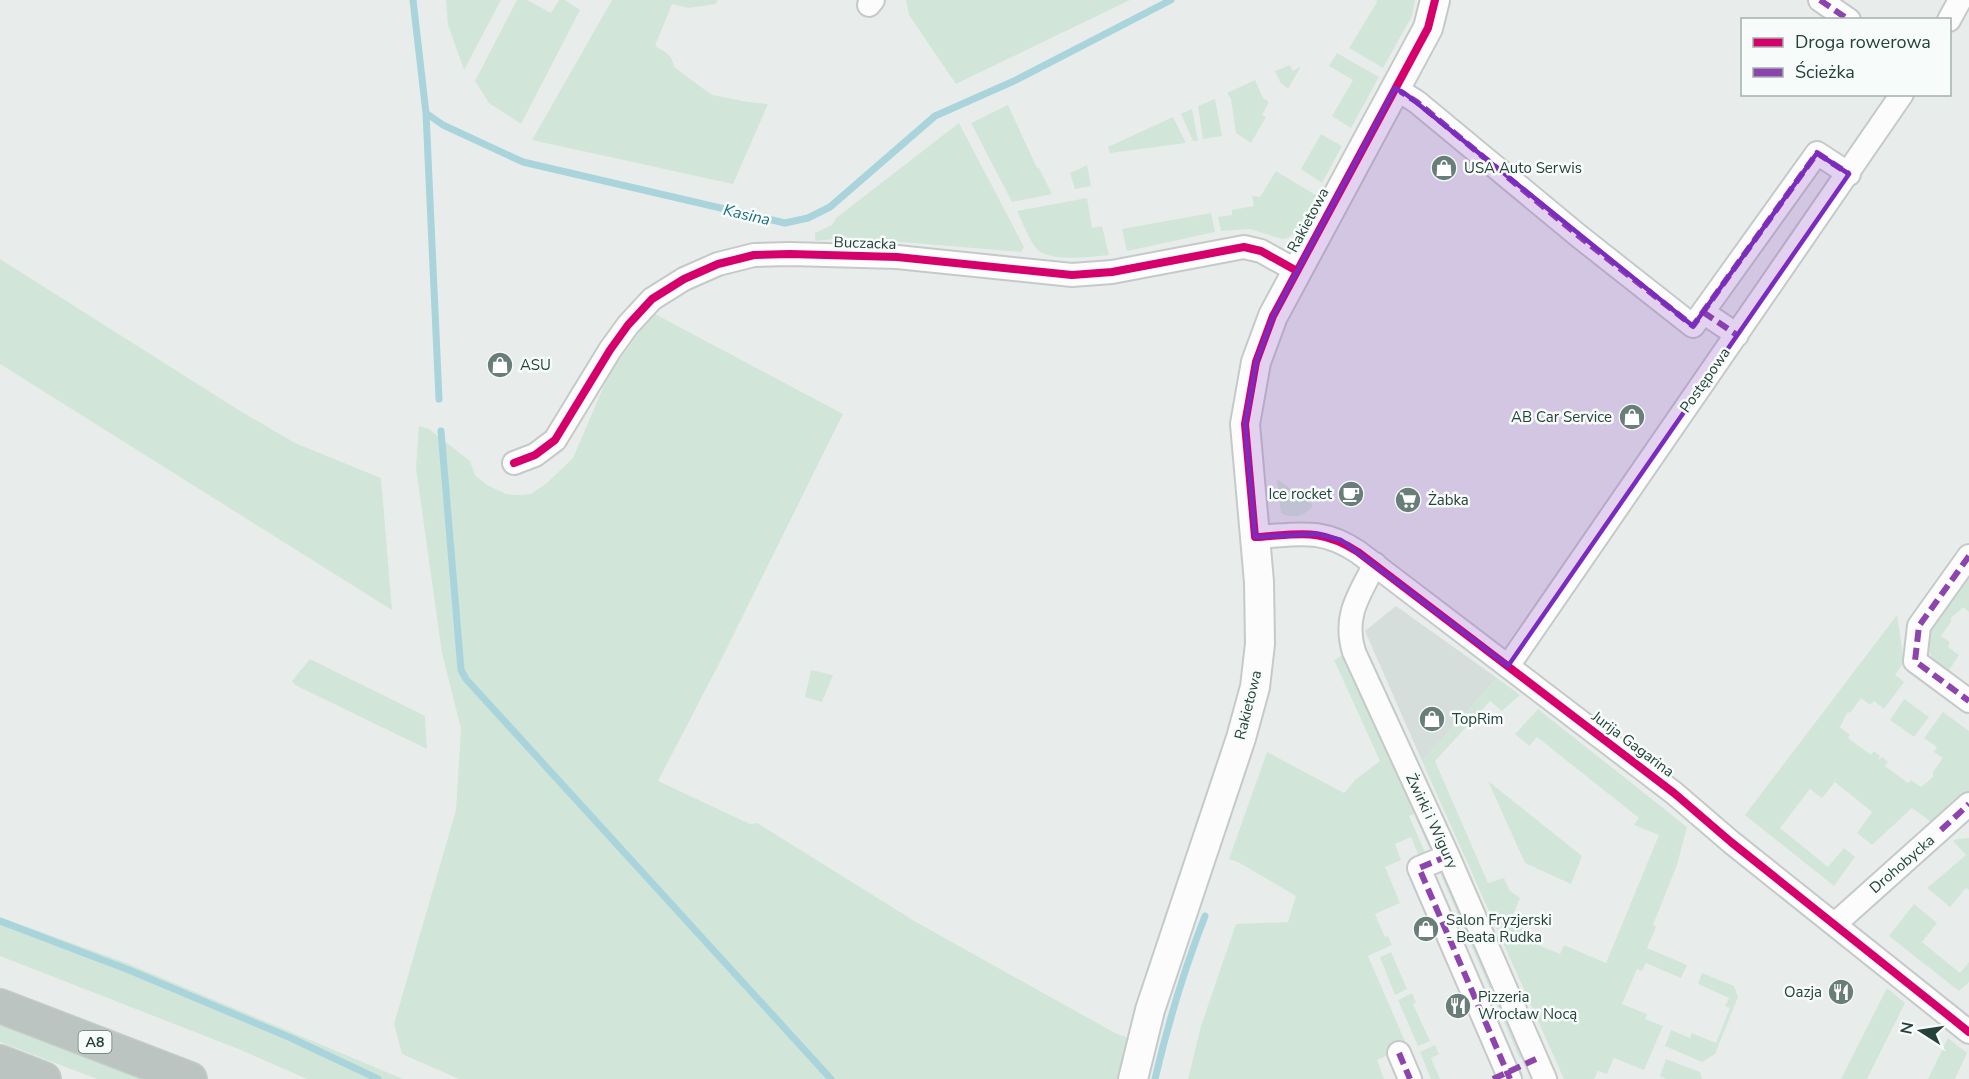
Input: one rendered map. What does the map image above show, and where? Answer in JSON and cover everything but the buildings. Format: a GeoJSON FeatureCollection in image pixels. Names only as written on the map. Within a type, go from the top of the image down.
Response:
{"type":"FeatureCollection","features":[{"type":"Feature","properties":{"kind":"highway","name":"A8"},"geometry":{"type":"LineString","coordinates":[[0,1006],[190,1079]]}},
{"type":"Feature","properties":{"kind":"highway"},"geometry":{"type":"LineString","coordinates":[[0,1062],[44,1079]]}},
{"type":"Feature","properties":{"kind":"street","name":"Rakietowa"},"geometry":{"type":"LineString","coordinates":[[1133,1079],[1150,1010],[1241,738],[1255,687],[1260,644],[1256,537],[1245,424],[1256,362],[1268,328],[1297,271],[1428,28],[1435,0]]}},
{"type":"Feature","properties":{"kind":"street"},"geometry":{"type":"LineString","coordinates":[[1820,0],[1847,18]]}},
{"type":"Feature","properties":{"kind":"street"},"geometry":{"type":"LineString","coordinates":[[1950,18],[1960,0]]}},
{"type":"Feature","properties":{"kind":"street"},"geometry":{"type":"LineString","coordinates":[[1395,88],[1417,102],[1580,237],[1693,326],[1817,153],[1849,174]]}},
{"type":"Feature","properties":{"kind":"street","name":"Postępowa"},"geometry":{"type":"LineString","coordinates":[[1508,666],[1901,96]]}},
{"type":"Feature","properties":{"kind":"street","name":"Buczacka"},"geometry":{"type":"LineString","coordinates":[[514,463],[535,455],[555,440],[610,350],[628,325],[652,299],[684,279],[735,259],[754,255],[790,254],[897,257],[1072,275],[1112,272],[1244,247],[1261,251],[1297,271]]}},
{"type":"Feature","properties":{"kind":"street"},"geometry":{"type":"LineString","coordinates":[[1703,312],[1737,335]]}},
{"type":"Feature","properties":{"kind":"street","name":"Jurija Gagarina"},"geometry":{"type":"LineString","coordinates":[[1256,537],[1317,534],[1341,540],[1674,793],[1731,842],[1969,1032]]}},
{"type":"Feature","properties":{"kind":"street"},"geometry":{"type":"LineString","coordinates":[[1969,556],[1918,626],[1915,661],[1969,701]]}},
{"type":"Feature","properties":{"kind":"street","name":"Żwirki i Wigury"},"geometry":{"type":"LineString","coordinates":[[1375,564],[1356,600],[1350,618],[1349,636],[1354,652],[1448,856],[1541,1069]]}},
{"type":"Feature","properties":{"kind":"street","name":"Drohobycka"},"geometry":{"type":"LineString","coordinates":[[1835,924],[1969,804]]}},
{"type":"Feature","properties":{"kind":"street"},"geometry":{"type":"LineString","coordinates":[[1448,856],[1419,868],[1504,1077],[1541,1069]]}},
{"type":"Feature","properties":{"kind":"street"},"geometry":{"type":"LineString","coordinates":[[1399,1053],[1410,1079]]}},
{"type":"Feature","properties":{"kind":"highlighted area"},"geometry":{"type":"Polygon","coordinates":[[[1395,88],[1407,95],[1693,326],[1817,153],[1849,174],[1508,666],[1341,540],[1317,534],[1255,537],[1245,424],[1256,362],[1273,316],[1395,88]]]}},
{"type":"Feature","properties":{"kind":"shaded area","name":"TopRim"},"geometry":{"type":"Polygon","coordinates":[[[1396,606],[1497,678],[1422,761],[1365,631],[1396,606]]]}},
{"type":"Feature","properties":{"kind":"green space"},"geometry":{"type":"Polygon","coordinates":[[[446,0],[501,0],[464,70],[448,25],[446,0]]]}},
{"type":"Feature","properties":{"kind":"green space"},"geometry":{"type":"Polygon","coordinates":[[[517,0],[527,0],[551,13],[559,0],[565,0],[580,10],[521,124],[489,103],[475,81],[517,0]]]}},
{"type":"Feature","properties":{"kind":"green space"},"geometry":{"type":"Polygon","coordinates":[[[612,0],[718,0],[716,4],[688,8],[672,4],[655,46],[670,56],[674,67],[712,95],[768,104],[733,184],[532,140],[612,0]]]}},
{"type":"Feature","properties":{"kind":"green space"},"geometry":{"type":"Polygon","coordinates":[[[906,0],[1130,0],[956,84],[909,15],[906,0]]]}},
{"type":"Feature","properties":{"kind":"green space"},"geometry":{"type":"Polygon","coordinates":[[[1377,0],[1415,0],[1412,16],[1383,68],[1349,48],[1377,0]]]}},
{"type":"Feature","properties":{"kind":"green space"},"geometry":{"type":"Polygon","coordinates":[[[1337,53],[1379,77],[1351,128],[1332,116],[1353,80],[1329,66],[1337,53]]]}},
{"type":"Feature","properties":{"kind":"green space"},"geometry":{"type":"Polygon","coordinates":[[[1290,65],[1293,71],[1301,66],[1288,89],[1280,82],[1275,71],[1290,65]]]}},
{"type":"Feature","properties":{"kind":"green space"},"geometry":{"type":"Polygon","coordinates":[[[1255,80],[1263,98],[1269,102],[1262,115],[1266,117],[1251,143],[1236,133],[1231,99],[1227,93],[1255,80]]]}},
{"type":"Feature","properties":{"kind":"green space"},"geometry":{"type":"Polygon","coordinates":[[[1215,99],[1222,136],[1203,139],[1198,106],[1215,99]]]}},
{"type":"Feature","properties":{"kind":"green space"},"geometry":{"type":"Polygon","coordinates":[[[1008,105],[1037,168],[1052,194],[1012,202],[971,123],[1008,105]]]}},
{"type":"Feature","properties":{"kind":"green space"},"geometry":{"type":"Polygon","coordinates":[[[1192,109],[1198,141],[1193,141],[1181,114],[1192,109]]]}},
{"type":"Feature","properties":{"kind":"green space"},"geometry":{"type":"Polygon","coordinates":[[[1173,117],[1186,143],[1110,153],[1108,147],[1173,117]]]}},
{"type":"Feature","properties":{"kind":"green space"},"geometry":{"type":"Polygon","coordinates":[[[959,123],[1024,247],[1021,252],[890,241],[835,239],[815,241],[815,233],[832,225],[836,218],[959,123]]]}},
{"type":"Feature","properties":{"kind":"green space"},"geometry":{"type":"Polygon","coordinates":[[[1321,134],[1342,146],[1322,183],[1301,169],[1321,134]]]}},
{"type":"Feature","properties":{"kind":"green space"},"geometry":{"type":"Polygon","coordinates":[[[1087,165],[1091,186],[1075,189],[1070,173],[1087,165]]]}},
{"type":"Feature","properties":{"kind":"green space"},"geometry":{"type":"Polygon","coordinates":[[[1276,171],[1317,196],[1299,229],[1282,239],[1250,229],[1221,231],[1218,217],[1232,215],[1232,210],[1254,206],[1252,196],[1260,197],[1276,171]]]}},
{"type":"Feature","properties":{"kind":"green space"},"geometry":{"type":"Polygon","coordinates":[[[1087,198],[1092,228],[1102,226],[1109,255],[1081,258],[1060,257],[1042,253],[1036,248],[1017,211],[1087,198]]]}},
{"type":"Feature","properties":{"kind":"green space"},"geometry":{"type":"Polygon","coordinates":[[[1211,213],[1215,232],[1127,251],[1122,229],[1211,213]]]}},
{"type":"Feature","properties":{"kind":"green space"},"geometry":{"type":"Polygon","coordinates":[[[0,259],[237,409],[295,443],[381,478],[392,610],[0,364],[0,259]]]}},
{"type":"Feature","properties":{"kind":"green space"},"geometry":{"type":"Polygon","coordinates":[[[653,313],[843,414],[658,781],[750,824],[757,823],[916,922],[1115,1033],[1129,1038],[1121,1079],[459,1079],[402,1054],[394,1024],[456,810],[461,729],[442,653],[416,468],[419,426],[429,429],[470,461],[475,475],[487,485],[506,494],[531,494],[547,483],[573,458],[609,374],[653,313]]]}},
{"type":"Feature","properties":{"kind":"green space"},"geometry":{"type":"Polygon","coordinates":[[[1277,479],[1313,505],[1298,516],[1281,513],[1277,479]]]}},
{"type":"Feature","properties":{"kind":"green space"},"geometry":{"type":"Polygon","coordinates":[[[1969,573],[1969,612],[1963,607],[1951,618],[1951,622],[1941,636],[1950,642],[1948,647],[1959,655],[1948,672],[1932,656],[1927,647],[1925,635],[1969,573]]]}},
{"type":"Feature","properties":{"kind":"green space"},"geometry":{"type":"Polygon","coordinates":[[[1897,615],[1904,662],[1895,675],[1904,682],[1884,709],[1874,701],[1870,705],[1861,698],[1851,712],[1847,713],[1840,727],[1850,735],[1848,738],[1871,755],[1874,751],[1880,756],[1878,761],[1882,757],[1888,762],[1885,766],[1908,783],[1911,780],[1921,787],[1933,777],[1933,772],[1943,758],[1934,752],[1937,747],[1924,738],[1943,712],[1969,731],[1969,792],[1934,824],[1912,808],[1872,845],[1857,833],[1872,812],[1835,782],[1822,798],[1810,789],[1780,828],[1828,867],[1844,848],[1855,857],[1834,886],[1745,815],[1897,615]]]}},
{"type":"Feature","properties":{"kind":"green space"},"geometry":{"type":"Polygon","coordinates":[[[1343,655],[1433,847],[1432,854],[1414,814],[1409,816],[1428,859],[1418,854],[1411,837],[1395,844],[1401,860],[1385,867],[1400,903],[1375,914],[1385,937],[1388,936],[1392,945],[1368,956],[1407,1046],[1377,1060],[1384,1079],[1188,1079],[1201,1026],[1236,924],[1288,922],[1296,896],[1229,859],[1267,752],[1344,793],[1355,780],[1380,761],[1334,660],[1343,655]]]}},
{"type":"Feature","properties":{"kind":"green space"},"geometry":{"type":"Polygon","coordinates":[[[310,659],[425,716],[427,749],[295,685],[292,681],[310,659]]]}},
{"type":"Feature","properties":{"kind":"green space"},"geometry":{"type":"Polygon","coordinates":[[[811,670],[833,675],[822,702],[805,697],[811,670]]]}},
{"type":"Feature","properties":{"kind":"green space"},"geometry":{"type":"Polygon","coordinates":[[[1497,678],[1520,695],[1502,711],[1490,701],[1435,761],[1488,883],[1504,878],[1510,891],[1520,898],[1510,922],[1525,929],[1522,938],[1560,954],[1564,945],[1606,963],[1659,835],[1634,825],[1639,818],[1537,737],[1529,746],[1515,734],[1538,709],[1687,827],[1677,865],[1653,925],[1656,927],[1647,948],[1687,965],[1681,978],[1646,963],[1642,971],[1637,969],[1622,1004],[1647,1014],[1645,1019],[1663,1026],[1644,1070],[1614,1058],[1607,1074],[1598,1071],[1594,1079],[1564,1079],[1422,761],[1497,678]]]}},
{"type":"Feature","properties":{"kind":"green space"},"geometry":{"type":"Polygon","coordinates":[[[1904,699],[1929,717],[1914,737],[1890,720],[1904,699]]]}},
{"type":"Feature","properties":{"kind":"green space"},"geometry":{"type":"Polygon","coordinates":[[[1488,781],[1582,856],[1571,884],[1525,863],[1488,781]]]}},
{"type":"Feature","properties":{"kind":"green space"},"geometry":{"type":"Polygon","coordinates":[[[1969,838],[1969,890],[1966,888],[1950,907],[1927,888],[1966,855],[1953,841],[1969,838]]]}},
{"type":"Feature","properties":{"kind":"green space"},"geometry":{"type":"Polygon","coordinates":[[[1438,868],[1443,870],[1522,1054],[1520,1059],[1438,868]]]}},
{"type":"Feature","properties":{"kind":"green space"},"geometry":{"type":"Polygon","coordinates":[[[1914,904],[1937,923],[1922,942],[1960,973],[1969,962],[1969,982],[1959,991],[1889,936],[1914,904]]]}},
{"type":"Feature","properties":{"kind":"green space"},"geometry":{"type":"Polygon","coordinates":[[[0,917],[124,962],[403,1079],[307,1079],[241,1050],[0,956],[0,917]]]}},
{"type":"Feature","properties":{"kind":"green space"},"geometry":{"type":"Polygon","coordinates":[[[1391,952],[1407,989],[1395,995],[1380,957],[1391,952]]]}},
{"type":"Feature","properties":{"kind":"green space"},"geometry":{"type":"Polygon","coordinates":[[[1702,973],[1734,986],[1738,997],[1715,1054],[1702,1062],[1665,1046],[1671,1030],[1690,1038],[1692,1033],[1716,1043],[1730,1008],[1725,1006],[1729,998],[1698,984],[1702,973]]]}},
{"type":"Feature","properties":{"kind":"green space"},"geometry":{"type":"Polygon","coordinates":[[[1887,988],[1905,1003],[1867,1079],[1841,1079],[1887,988]]]}},
{"type":"Feature","properties":{"kind":"green space"},"geometry":{"type":"Polygon","coordinates":[[[1412,993],[1416,1003],[1413,1004],[1430,1041],[1418,1046],[1398,1000],[1412,993]]]}},
{"type":"Feature","properties":{"kind":"green space"},"geometry":{"type":"Polygon","coordinates":[[[0,1023],[144,1079],[97,1079],[0,1042],[0,1023]]]}},
{"type":"Feature","properties":{"kind":"green space"},"geometry":{"type":"Polygon","coordinates":[[[1948,1038],[1967,1053],[1955,1079],[1928,1079],[1948,1038]]]}},
{"type":"Feature","properties":{"kind":"green space"},"geometry":{"type":"Polygon","coordinates":[[[1435,1045],[1439,1054],[1431,1058],[1440,1079],[1431,1079],[1420,1052],[1435,1045]]]}},
{"type":"Feature","properties":{"kind":"green space"},"geometry":{"type":"Polygon","coordinates":[[[1666,1059],[1700,1072],[1702,1079],[1666,1079],[1660,1076],[1666,1059]]]}},
{"type":"Feature","properties":{"kind":"waterway","name":"Kasina"},"geometry":{"type":"LineString","coordinates":[[413,0],[426,113],[443,125],[523,162],[785,223],[808,218],[830,207],[935,116],[1014,81],[1171,0]]}},
{"type":"Feature","properties":{"kind":"waterway"},"geometry":{"type":"LineString","coordinates":[[426,113],[439,399]]}},
{"type":"Feature","properties":{"kind":"waterway"},"geometry":{"type":"LineString","coordinates":[[441,431],[461,670],[466,679],[831,1079]]}},
{"type":"Feature","properties":{"kind":"waterway"},"geometry":{"type":"LineString","coordinates":[[1155,1079],[1177,997],[1205,916]]}},
{"type":"Feature","properties":{"kind":"waterway"},"geometry":{"type":"LineString","coordinates":[[0,921],[129,970],[291,1038],[378,1079]]}},
{"type":"Feature","properties":{"kind":"marked path"},"geometry":{"type":"LineString","coordinates":[[1820,0],[1846,18]]}},
{"type":"Feature","properties":{"kind":"marked path"},"geometry":{"type":"LineString","coordinates":[[1395,88],[1417,102],[1580,237],[1693,326],[1817,153],[1849,174]]}},
{"type":"Feature","properties":{"kind":"marked path"},"geometry":{"type":"LineString","coordinates":[[1703,312],[1737,335]]}},
{"type":"Feature","properties":{"kind":"marked path"},"geometry":{"type":"LineString","coordinates":[[1969,556],[1919,626],[1915,661],[1969,701]]}},
{"type":"Feature","properties":{"kind":"marked path"},"geometry":{"type":"LineString","coordinates":[[1941,830],[1969,804]]}},
{"type":"Feature","properties":{"kind":"marked path"},"geometry":{"type":"LineString","coordinates":[[1448,856],[1419,868],[1510,1079]]}},
{"type":"Feature","properties":{"kind":"marked path"},"geometry":{"type":"LineString","coordinates":[[1399,1053],[1410,1079]]}},
{"type":"Feature","properties":{"kind":"marked path"},"geometry":{"type":"LineString","coordinates":[[1493,1079],[1536,1059]]}},
{"type":"Feature","properties":{"kind":"cycle path"},"geometry":{"type":"LineString","coordinates":[[1435,0],[1428,28],[1273,316],[1256,362],[1245,424],[1255,537],[1308,534],[1332,539],[1358,552],[1674,793],[1731,842],[1969,1032]]}},
{"type":"Feature","properties":{"kind":"cycle path"},"geometry":{"type":"LineString","coordinates":[[514,463],[535,455],[555,440],[610,350],[628,325],[652,299],[684,279],[718,264],[754,255],[897,257],[1072,275],[1112,272],[1244,247],[1261,251],[1297,271]]}},
{"type":"Feature","properties":{"kind":"place","name":"USA Auto Serwis"},"geometry":{"type":"Point","coordinates":[1444,168]}},
{"type":"Feature","properties":{"kind":"place","name":"ASU"},"geometry":{"type":"Point","coordinates":[500,365]}},
{"type":"Feature","properties":{"kind":"place","name":"AB Car Service"},"geometry":{"type":"Point","coordinates":[1632,417]}},
{"type":"Feature","properties":{"kind":"place","name":"Ice rocket"},"geometry":{"type":"Point","coordinates":[1351,494]}},
{"type":"Feature","properties":{"kind":"place","name":"Żabka"},"geometry":{"type":"Point","coordinates":[1408,500]}},
{"type":"Feature","properties":{"kind":"place","name":"TopRim"},"geometry":{"type":"Point","coordinates":[1432,719]}},
{"type":"Feature","properties":{"kind":"place","name":"Salon Fryzjerski - Beata Rudka"},"geometry":{"type":"Point","coordinates":[1426,929]}},
{"type":"Feature","properties":{"kind":"place","name":"Oazja"},"geometry":{"type":"Point","coordinates":[1841,992]}},
{"type":"Feature","properties":{"kind":"place","name":"Pizzeria Wrocław Nocą"},"geometry":{"type":"Point","coordinates":[1458,1006]}}]}
